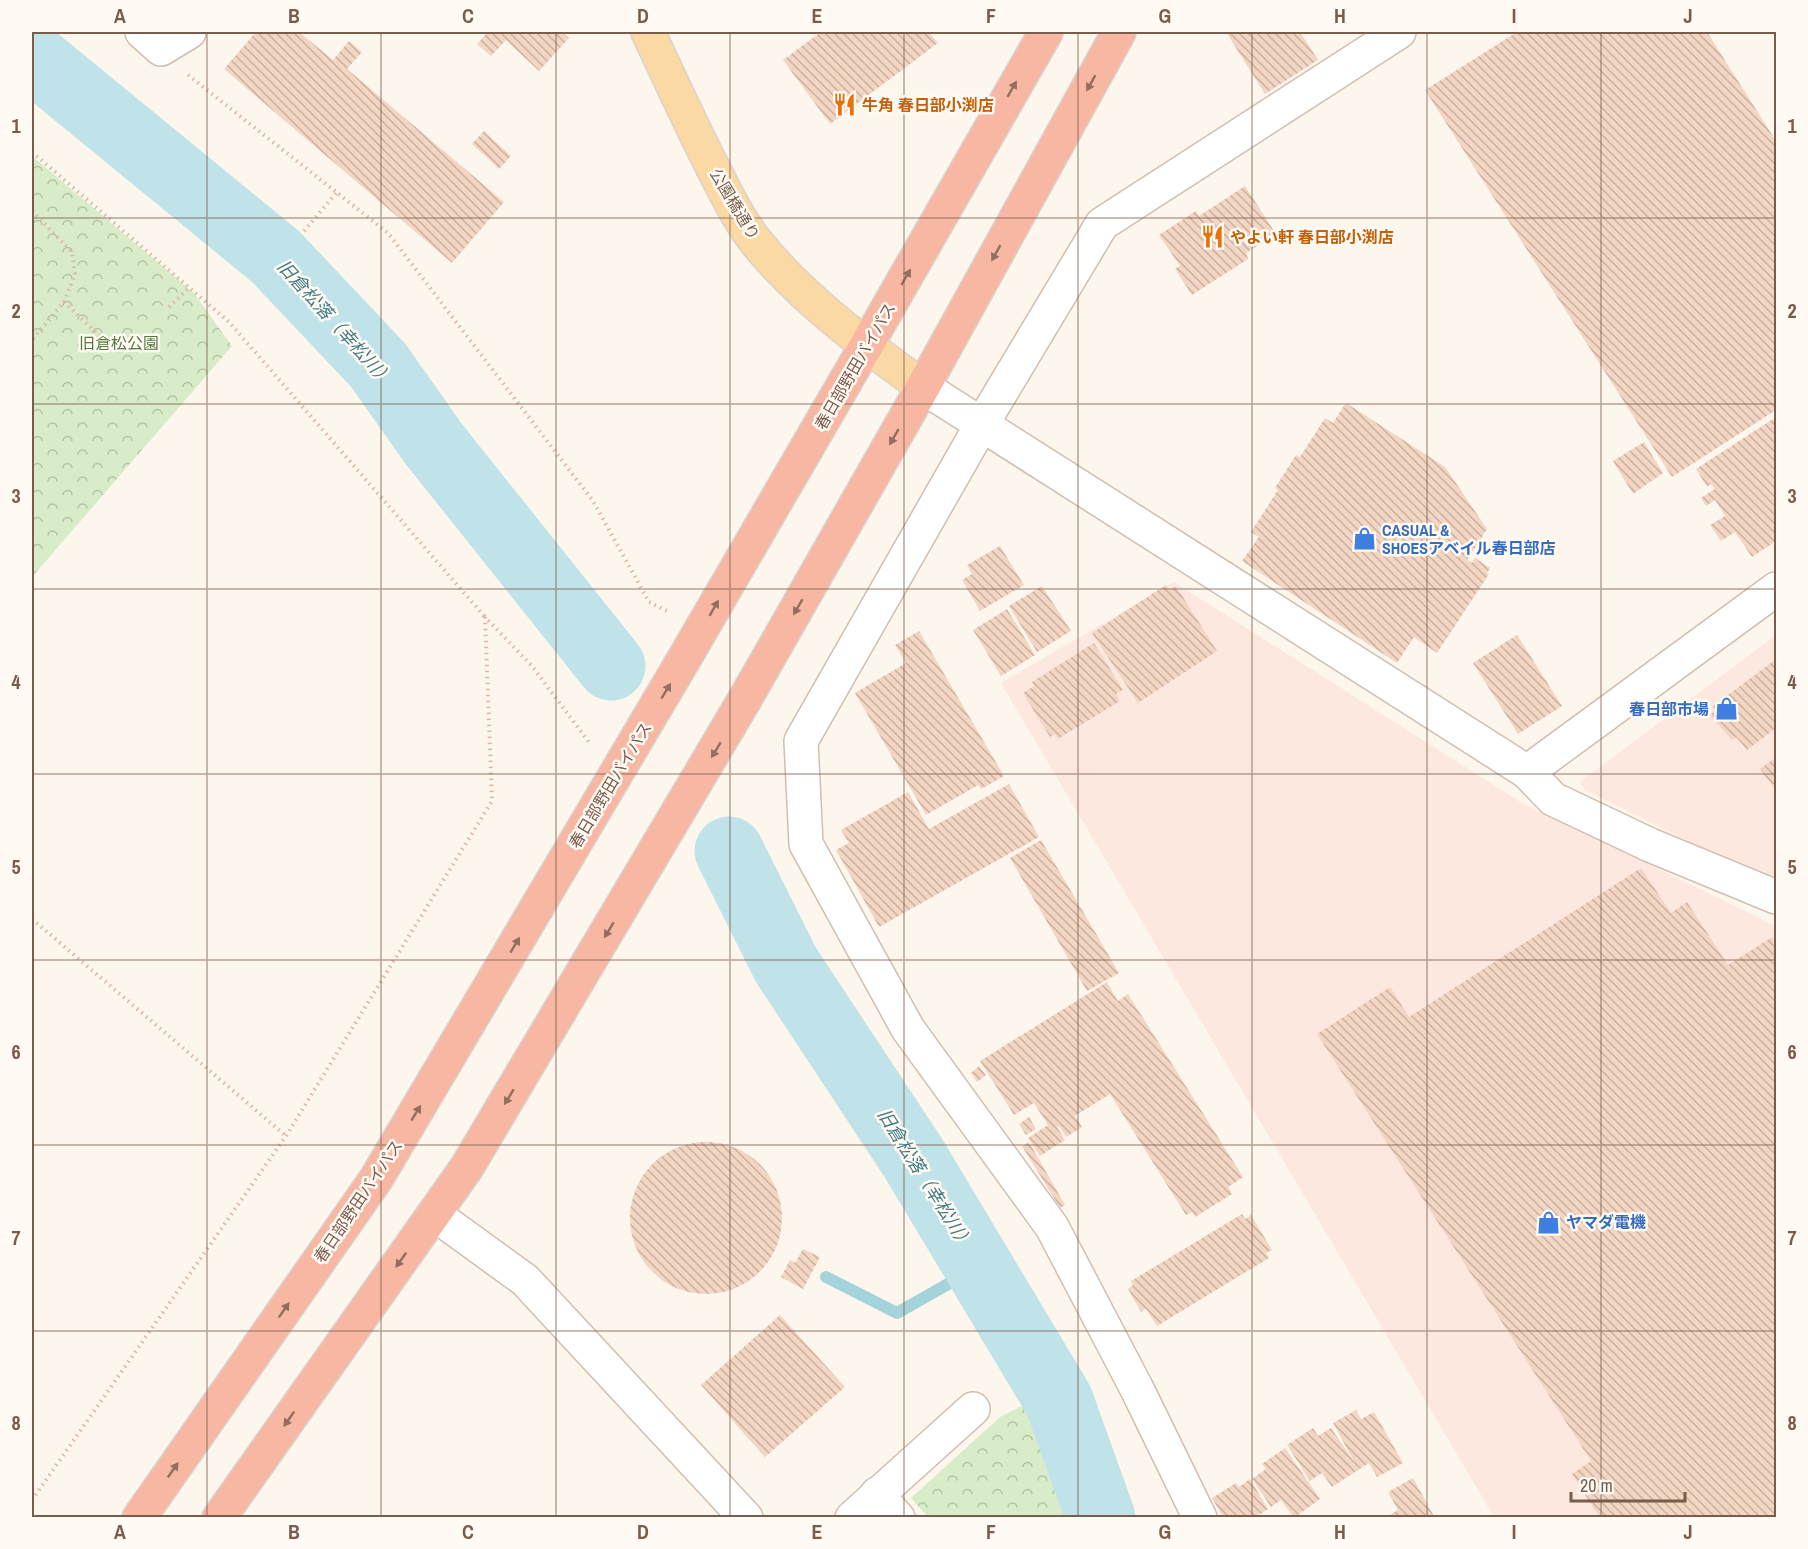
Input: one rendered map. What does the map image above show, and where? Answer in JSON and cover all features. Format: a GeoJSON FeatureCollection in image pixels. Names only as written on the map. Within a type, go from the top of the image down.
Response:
{"type":"FeatureCollection","features":[{"type":"Feature","properties":{"kind":"highway","name":"春日部野田バイパス"},"geometry":{"type":"LineString","coordinates":[[139,1518],[376,1179],[615,777],[1046,32]]}},
{"type":"Feature","properties":{"kind":"highway"},"geometry":{"type":"LineString","coordinates":[[219,1518],[467,1167],[745,699],[923,387],[1119,32]]}},
{"type":"Feature","properties":{"kind":"main road","name":"公園橋通り"},"geometry":{"type":"LineString","coordinates":[[648,32],[715,172],[756,242],[799,286],[866,346],[923,387]]}},
{"type":"Feature","properties":{"kind":"street"},"geometry":{"type":"LineString","coordinates":[[152,40],[189,32]]}},
{"type":"Feature","properties":{"kind":"street"},"geometry":{"type":"LineString","coordinates":[[1200,1518],[1137,1389],[1052,1227],[908,1029],[806,844],[801,741],[982,424],[1102,224],[1399,32]]}},
{"type":"Feature","properties":{"kind":"street"},"geometry":{"type":"LineString","coordinates":[[923,387],[1527,772],[1553,799],[1650,845],[1776,897]]}},
{"type":"Feature","properties":{"kind":"street"},"geometry":{"type":"LineString","coordinates":[[1527,772],[1776,589]]}},
{"type":"Feature","properties":{"kind":"street"},"geometry":{"type":"LineString","coordinates":[[434,1214],[525,1280],[746,1518]]}},
{"type":"Feature","properties":{"kind":"street"},"geometry":{"type":"LineString","coordinates":[[852,1518],[887,1506],[973,1409]]}},
{"type":"Feature","properties":{"kind":"path"},"geometry":{"type":"LineString","coordinates":[[152,40],[189,76],[388,232],[594,501],[649,602],[702,628]]}},
{"type":"Feature","properties":{"kind":"path"},"geometry":{"type":"LineString","coordinates":[[32,152],[229,322],[485,617],[532,666],[615,777]]}},
{"type":"Feature","properties":{"kind":"path"},"geometry":{"type":"LineString","coordinates":[[304,231],[337,192]]}},
{"type":"Feature","properties":{"kind":"path"},"geometry":{"type":"LineString","coordinates":[[32,210],[72,252],[75,274],[64,302],[32,340]]}},
{"type":"Feature","properties":{"kind":"path"},"geometry":{"type":"LineString","coordinates":[[169,306],[189,288]]}},
{"type":"Feature","properties":{"kind":"path"},"geometry":{"type":"LineString","coordinates":[[64,302],[117,352]]}},
{"type":"Feature","properties":{"kind":"path"},"geometry":{"type":"LineString","coordinates":[[32,1500],[285,1136],[492,801],[485,617]]}},
{"type":"Feature","properties":{"kind":"path"},"geometry":{"type":"LineString","coordinates":[[32,919],[285,1136]]}},
{"type":"Feature","properties":{"kind":"shaded area","name":"ヤマダ電機"},"geometry":{"type":"Polygon","coordinates":[[[1174,582],[1522,803],[1776,926],[1776,1517],[1494,1517],[1001,683],[1174,582]]]}},
{"type":"Feature","properties":{"kind":"shaded area","name":"春日部市場"},"geometry":{"type":"Polygon","coordinates":[[[1776,635],[1776,884],[1585,790],[1580,782],[1776,635]]]}},
{"type":"Feature","properties":{"kind":"green space","name":"旧倉松公園"},"geometry":{"type":"Polygon","coordinates":[[[32,156],[193,292],[232,346],[32,577],[32,156]]]}},
{"type":"Feature","properties":{"kind":"green space"},"geometry":{"type":"Polygon","coordinates":[[[1032,1401],[1071,1517],[928,1517],[911,1498],[1000,1417],[1032,1401]]]}},
{"type":"Feature","properties":{"kind":"building"},"geometry":{"type":"Polygon","coordinates":[[[256,32],[299,32],[333,60],[349,41],[362,52],[347,69],[504,202],[452,263],[224,69],[256,32]]]}},
{"type":"Feature","properties":{"kind":"building"},"geometry":{"type":"Polygon","coordinates":[[[488,32],[562,32],[569,38],[539,71],[506,40],[491,56],[477,44],[488,32]]]}},
{"type":"Feature","properties":{"kind":"building"},"geometry":{"type":"Polygon","coordinates":[[[821,32],[929,32],[938,43],[830,124],[783,60],[821,32]]]}},
{"type":"Feature","properties":{"kind":"building"},"geometry":{"type":"Polygon","coordinates":[[[1226,32],[1300,32],[1318,60],[1265,94],[1226,32]]]}},
{"type":"Feature","properties":{"kind":"building"},"geometry":{"type":"Polygon","coordinates":[[[1517,32],[1707,32],[1776,141],[1776,410],[1672,477],[1425,90],[1517,32]]]}},
{"type":"Feature","properties":{"kind":"building"},"geometry":{"type":"Polygon","coordinates":[[[484,131],[511,156],[499,169],[472,144],[484,131]]]}},
{"type":"Feature","properties":{"kind":"building"},"geometry":{"type":"Polygon","coordinates":[[[1245,186],[1276,234],[1246,253],[1248,259],[1192,295],[1175,269],[1180,266],[1159,235],[1196,211],[1199,216],[1245,186]]]}},
{"type":"Feature","properties":{"kind":"building"},"geometry":{"type":"Polygon","coordinates":[[[1346,403],[1445,467],[1487,529],[1467,560],[1472,563],[1475,558],[1490,568],[1487,573],[1489,574],[1437,653],[1414,637],[1397,663],[1242,561],[1259,537],[1251,532],[1278,490],[1275,488],[1296,455],[1300,457],[1325,418],[1333,423],[1346,403]]]}},
{"type":"Feature","properties":{"kind":"building"},"geometry":{"type":"Polygon","coordinates":[[[1776,417],[1776,541],[1752,557],[1735,532],[1721,541],[1710,525],[1725,516],[1715,500],[1706,506],[1701,498],[1715,489],[1711,484],[1707,487],[1696,469],[1776,417]]]}},
{"type":"Feature","properties":{"kind":"building"},"geometry":{"type":"Polygon","coordinates":[[[1644,442],[1663,473],[1633,494],[1613,461],[1644,442]]]}},
{"type":"Feature","properties":{"kind":"building"},"geometry":{"type":"Polygon","coordinates":[[[1000,546],[1024,585],[980,611],[962,580],[972,574],[967,565],[1000,546]]]}},
{"type":"Feature","properties":{"kind":"building"},"geometry":{"type":"Polygon","coordinates":[[[1166,585],[1170,590],[1176,586],[1217,651],[1138,703],[1092,633],[1166,585]]]}},
{"type":"Feature","properties":{"kind":"building"},"geometry":{"type":"Polygon","coordinates":[[[1042,586],[1071,631],[1037,652],[1009,606],[1042,586]]]}},
{"type":"Feature","properties":{"kind":"building"},"geometry":{"type":"Polygon","coordinates":[[[1007,609],[1035,655],[1001,676],[973,630],[1007,609]]]}},
{"type":"Feature","properties":{"kind":"building"},"geometry":{"type":"Polygon","coordinates":[[[919,631],[1004,776],[981,789],[978,785],[926,815],[855,693],[906,663],[895,645],[919,631]]]}},
{"type":"Feature","properties":{"kind":"building"},"geometry":{"type":"Polygon","coordinates":[[[1517,635],[1562,706],[1518,734],[1473,663],[1517,635]]]}},
{"type":"Feature","properties":{"kind":"building"},"geometry":{"type":"Polygon","coordinates":[[[1094,643],[1123,690],[1116,694],[1120,701],[1058,739],[1055,734],[1050,737],[1023,693],[1034,686],[1032,682],[1094,643]]]}},
{"type":"Feature","properties":{"kind":"building"},"geometry":{"type":"Polygon","coordinates":[[[1776,659],[1776,728],[1747,750],[1736,737],[1732,740],[1710,715],[1715,710],[1712,707],[1776,659]]]}},
{"type":"Feature","properties":{"kind":"building"},"geometry":{"type":"Polygon","coordinates":[[[1776,757],[1776,791],[1760,769],[1776,757]]]}},
{"type":"Feature","properties":{"kind":"building"},"geometry":{"type":"Polygon","coordinates":[[[1009,784],[1039,837],[879,927],[836,850],[849,843],[841,830],[908,792],[929,829],[1009,784]]]}},
{"type":"Feature","properties":{"kind":"building"},"geometry":{"type":"Polygon","coordinates":[[[1041,840],[1119,973],[1087,991],[1010,858],[1041,840]]]}},
{"type":"Feature","properties":{"kind":"building"},"geometry":{"type":"Polygon","coordinates":[[[1641,868],[1671,913],[1687,902],[1728,965],[1772,937],[1776,944],[1776,1518],[1600,1518],[1572,1474],[1591,1461],[1317,1034],[1390,987],[1409,1017],[1641,868]]]}},
{"type":"Feature","properties":{"kind":"building"},"geometry":{"type":"Polygon","coordinates":[[[1107,982],[1118,1001],[1128,994],[1243,1177],[1228,1187],[1232,1194],[1195,1217],[1192,1212],[1186,1215],[1110,1094],[1075,1116],[1082,1127],[1066,1137],[1059,1126],[1057,1127],[1065,1140],[1040,1156],[1028,1138],[1048,1125],[1034,1103],[1014,1115],[980,1061],[1107,982]]]}},
{"type":"Feature","properties":{"kind":"building"},"geometry":{"type":"Polygon","coordinates":[[[979,1066],[986,1075],[977,1082],[971,1073],[979,1066]]]}},
{"type":"Feature","properties":{"kind":"building"},"geometry":{"type":"Polygon","coordinates":[[[1029,1117],[1036,1129],[1026,1135],[1019,1124],[1029,1117]]]}},
{"type":"Feature","properties":{"kind":"building"},"geometry":{"type":"Polygon","coordinates":[[[706,1142],[735,1148],[748,1155],[759,1165],[769,1176],[776,1189],[782,1218],[776,1247],[769,1260],[759,1271],[748,1281],[735,1288],[706,1294],[677,1288],[664,1281],[653,1271],[643,1260],[636,1247],[630,1218],[636,1189],[643,1176],[653,1165],[664,1155],[677,1148],[706,1142]]]}},
{"type":"Feature","properties":{"kind":"building"},"geometry":{"type":"Polygon","coordinates":[[[1029,1142],[1065,1205],[1060,1208],[1022,1146],[1029,1142]]]}},
{"type":"Feature","properties":{"kind":"building"},"geometry":{"type":"Polygon","coordinates":[[[1242,1214],[1245,1219],[1251,1215],[1272,1250],[1266,1253],[1269,1258],[1157,1326],[1146,1309],[1141,1312],[1128,1289],[1133,1285],[1131,1281],[1242,1214]]]}},
{"type":"Feature","properties":{"kind":"building"},"geometry":{"type":"Polygon","coordinates":[[[803,1249],[820,1257],[803,1289],[781,1277],[790,1260],[795,1263],[803,1249]]]}},
{"type":"Feature","properties":{"kind":"building"},"geometry":{"type":"Polygon","coordinates":[[[780,1315],[845,1387],[765,1457],[701,1385],[780,1315]]]}},
{"type":"Feature","properties":{"kind":"building"},"geometry":{"type":"Polygon","coordinates":[[[1356,1410],[1361,1419],[1374,1412],[1403,1463],[1377,1477],[1369,1463],[1332,1487],[1322,1473],[1310,1481],[1287,1445],[1313,1428],[1318,1436],[1331,1428],[1355,1463],[1333,1423],[1356,1410]]]}},
{"type":"Feature","properties":{"kind":"building"},"geometry":{"type":"Polygon","coordinates":[[[1285,1448],[1320,1499],[1294,1518],[1281,1500],[1271,1507],[1252,1479],[1266,1469],[1262,1464],[1285,1448]]]}},
{"type":"Feature","properties":{"kind":"building"},"geometry":{"type":"Polygon","coordinates":[[[1413,1478],[1435,1518],[1385,1518],[1398,1510],[1388,1492],[1413,1478]]]}},
{"type":"Feature","properties":{"kind":"building"},"geometry":{"type":"Polygon","coordinates":[[[1250,1479],[1268,1509],[1257,1516],[1258,1518],[1221,1518],[1222,1515],[1212,1498],[1236,1483],[1239,1487],[1250,1479]]]}},
{"type":"Feature","properties":{"kind":"waterway","name":"旧倉松落（幸松川）"},"geometry":{"type":"LineString","coordinates":[[32,57],[276,257],[378,365],[433,443],[611,666]]}},
{"type":"Feature","properties":{"kind":"waterway","name":"旧倉松落（幸松川）"},"geometry":{"type":"LineString","coordinates":[[729,851],[786,965],[914,1159],[1059,1401],[1101,1518]]}},
{"type":"Feature","properties":{"kind":"waterway"},"geometry":{"type":"LineString","coordinates":[[826,1277],[897,1313],[978,1267]]}},
{"type":"Feature","properties":{"kind":"place","name":"牛角 春日部小渕店"},"geometry":{"type":"Point","coordinates":[844,105]}},
{"type":"Feature","properties":{"kind":"place","name":"やよい軒 春日部小渕店"},"geometry":{"type":"Point","coordinates":[1212,237]}},
{"type":"Feature","properties":{"kind":"place","name":"CASUAL & SHOESアベイル春日部店"},"geometry":{"type":"Point","coordinates":[1364,539]}},
{"type":"Feature","properties":{"kind":"place","name":"春日部市場"},"geometry":{"type":"Point","coordinates":[1727,709]}},
{"type":"Feature","properties":{"kind":"place","name":"ヤマダ電機"},"geometry":{"type":"Point","coordinates":[1548,1222]}}]}
